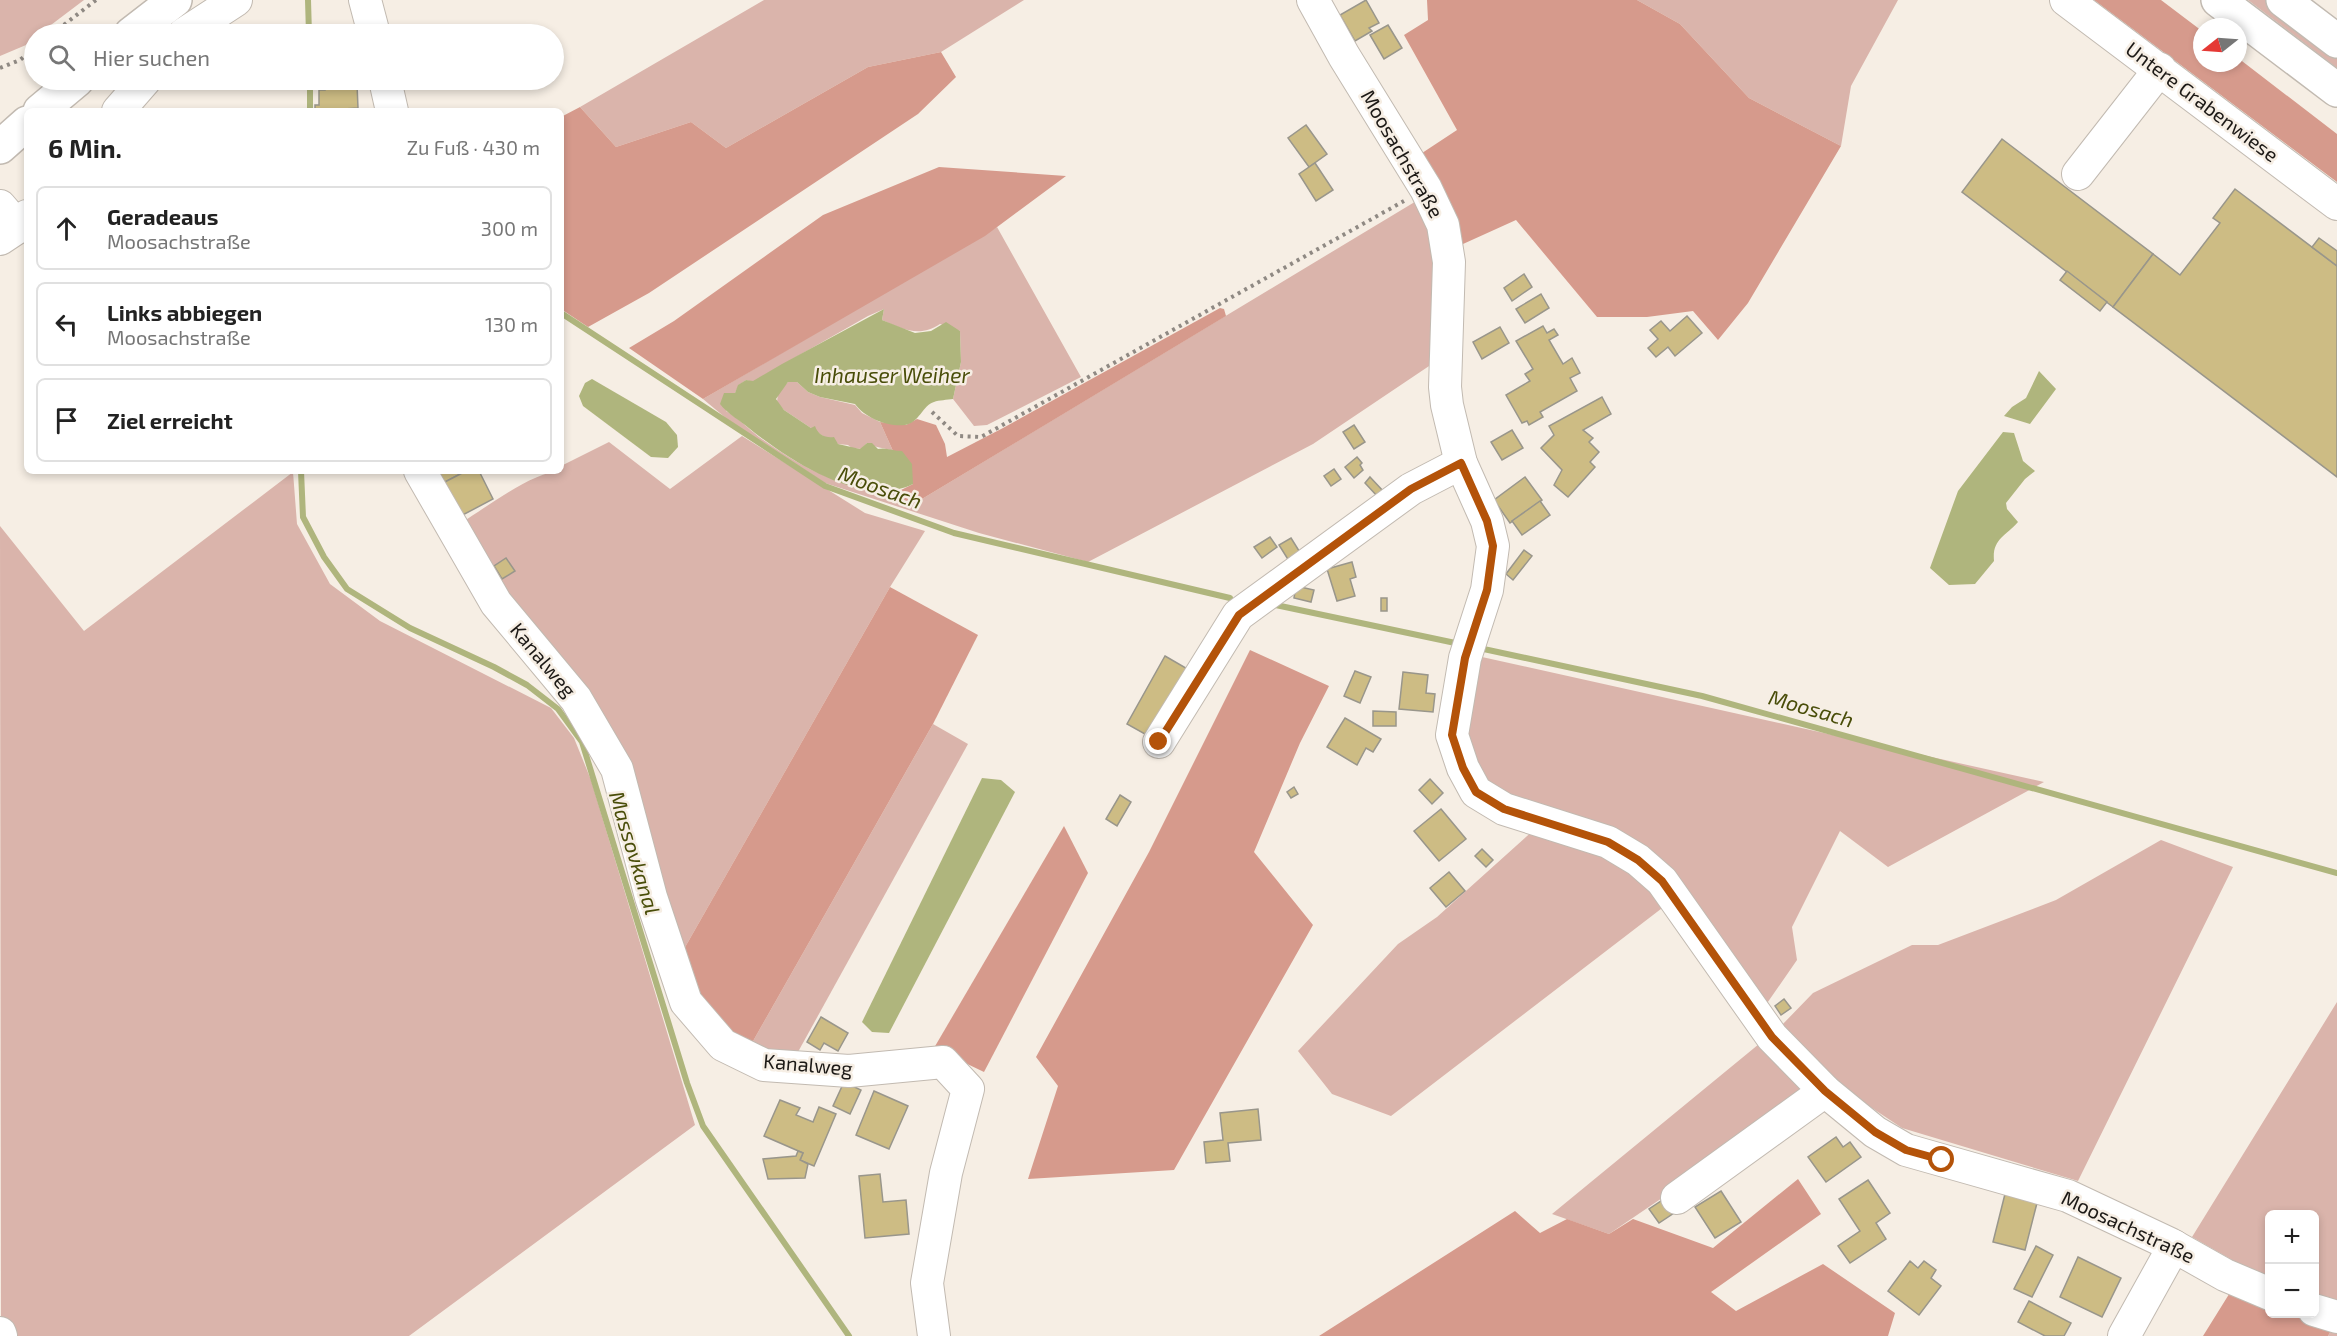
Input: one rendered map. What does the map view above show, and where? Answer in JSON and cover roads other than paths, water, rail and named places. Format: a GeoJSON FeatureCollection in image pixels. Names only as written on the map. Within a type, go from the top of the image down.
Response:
{"type":"FeatureCollection","features":[{"type":"Feature","properties":{"kind":"main road"},"geometry":{"type":"LineString","coordinates":[[144,24],[175,0]]}},
{"type":"Feature","properties":{"kind":"main road"},"geometry":{"type":"LineString","coordinates":[[2218,0],[2337,90]]}},
{"type":"Feature","properties":{"kind":"main road"},"geometry":{"type":"LineString","coordinates":[[2283,0],[2337,41]]}},
{"type":"Feature","properties":{"kind":"main road"},"geometry":{"type":"LineString","coordinates":[[44,108],[65,90]]}},
{"type":"Feature","properties":{"kind":"main road"},"geometry":{"type":"LineString","coordinates":[[0,147],[24,126]]}},
{"type":"Feature","properties":{"kind":"street"},"geometry":{"type":"LineString","coordinates":[[199,24],[236,0]]}},
{"type":"Feature","properties":{"kind":"street"},"geometry":{"type":"LineString","coordinates":[[365,0],[371,24]]}},
{"type":"Feature","properties":{"kind":"street","name":"Moosachstraße"},"geometry":{"type":"LineString","coordinates":[[1313,0],[1344,56],[1426,189],[1443,225],[1449,262],[1445,387],[1447,405],[1461,463],[1487,521],[1493,546],[1487,590],[1465,658],[1452,735],[1463,768],[1476,792],[1504,809],[1608,842],[1638,860],[1662,881],[1772,1037],[1825,1091],[1875,1132],[1906,1150],[2068,1196],[2174,1246],[2225,1275],[2265,1292]]}},
{"type":"Feature","properties":{"kind":"street","name":"Untere Grabenwiese"},"geometry":{"type":"LineString","coordinates":[[2066,0],[2337,204]]}},
{"type":"Feature","properties":{"kind":"street"},"geometry":{"type":"LineString","coordinates":[[2078,174],[2160,69]]}},
{"type":"Feature","properties":{"kind":"street"},"geometry":{"type":"LineString","coordinates":[[121,108],[136,90]]}},
{"type":"Feature","properties":{"kind":"street"},"geometry":{"type":"LineString","coordinates":[[387,90],[391,108]]}},
{"type":"Feature","properties":{"kind":"street"},"geometry":{"type":"LineString","coordinates":[[1159,742],[1239,615],[1411,489],[1461,463]]}},
{"type":"Feature","properties":{"kind":"street","name":"Kanalweg"},"geometry":{"type":"LineString","coordinates":[[422,474],[496,603],[576,699],[617,769],[651,897],[686,1002],[723,1045],[764,1065],[849,1071],[944,1062],[968,1089],[946,1173],[927,1283],[934,1336]]}},
{"type":"Feature","properties":{"kind":"street"},"geometry":{"type":"LineString","coordinates":[[1677,1198],[1825,1091]]}},
{"type":"Feature","properties":{"kind":"street"},"geometry":{"type":"LineString","coordinates":[[2124,1336],[2174,1246]]}},
{"type":"Feature","properties":{"kind":"street"},"geometry":{"type":"LineString","coordinates":[[2319,1312],[2337,1317]]}},
{"type":"Feature","properties":{"kind":"water","name":"Inhauser Weiher"},"geometry":{"type":"Polygon","coordinates":[[[884,309],[882,320],[915,333],[931,331],[946,322],[960,331],[961,362],[953,399],[930,404],[910,424],[898,425],[884,423],[871,417],[855,404],[820,397],[808,392],[797,382],[788,382],[776,399],[784,410],[811,428],[815,426],[822,435],[834,437],[838,444],[860,449],[867,443],[872,443],[878,449],[902,451],[912,464],[913,484],[892,490],[870,490],[847,485],[824,476],[802,465],[761,438],[720,404],[724,393],[735,393],[738,385],[746,380],[753,381],[884,309]]]}},
{"type":"Feature","properties":{"kind":"water"},"geometry":{"type":"Polygon","coordinates":[[[2039,371],[2056,389],[2030,424],[2004,416],[2012,407],[2026,398],[2039,371]]]}},
{"type":"Feature","properties":{"kind":"water"},"geometry":{"type":"Polygon","coordinates":[[[592,379],[666,422],[677,435],[678,447],[668,458],[651,457],[583,406],[579,396],[585,383],[592,379]]]}},
{"type":"Feature","properties":{"kind":"water"},"geometry":{"type":"Polygon","coordinates":[[[2003,432],[2014,433],[2023,461],[2035,471],[2025,479],[2006,503],[2007,509],[2018,522],[1997,543],[1994,561],[1975,584],[1949,585],[1930,568],[1958,491],[2003,432]]]}},
{"type":"Feature","properties":{"kind":"water"},"geometry":{"type":"Polygon","coordinates":[[[982,778],[1001,780],[1015,792],[889,1033],[872,1032],[862,1022],[982,778]]]}},
{"type":"Feature","properties":{"kind":"waterway","name":"Moosach"},"geometry":{"type":"LineString","coordinates":[[308,0],[309,24]]}},
{"type":"Feature","properties":{"kind":"waterway","name":"Moosach"},"geometry":{"type":"LineString","coordinates":[[310,90],[310,108]]}},
{"type":"Feature","properties":{"kind":"waterway","name":"Moosach"},"geometry":{"type":"LineString","coordinates":[[564,315],[825,486],[954,533],[1230,598]]}},
{"type":"Feature","properties":{"kind":"waterway","name":"Massovkanal"},"geometry":{"type":"LineString","coordinates":[[301,474],[303,517],[324,557],[347,589],[410,628],[527,685],[558,709],[582,742],[687,1083],[703,1126],[849,1336]]}},
{"type":"Feature","properties":{"kind":"waterway","name":"Moosach"},"geometry":{"type":"LineString","coordinates":[[1271,604],[1460,644]]}},
{"type":"Feature","properties":{"kind":"waterway","name":"Moosach"},"geometry":{"type":"LineString","coordinates":[[1479,648],[1702,696],[2337,873]]}}]}
